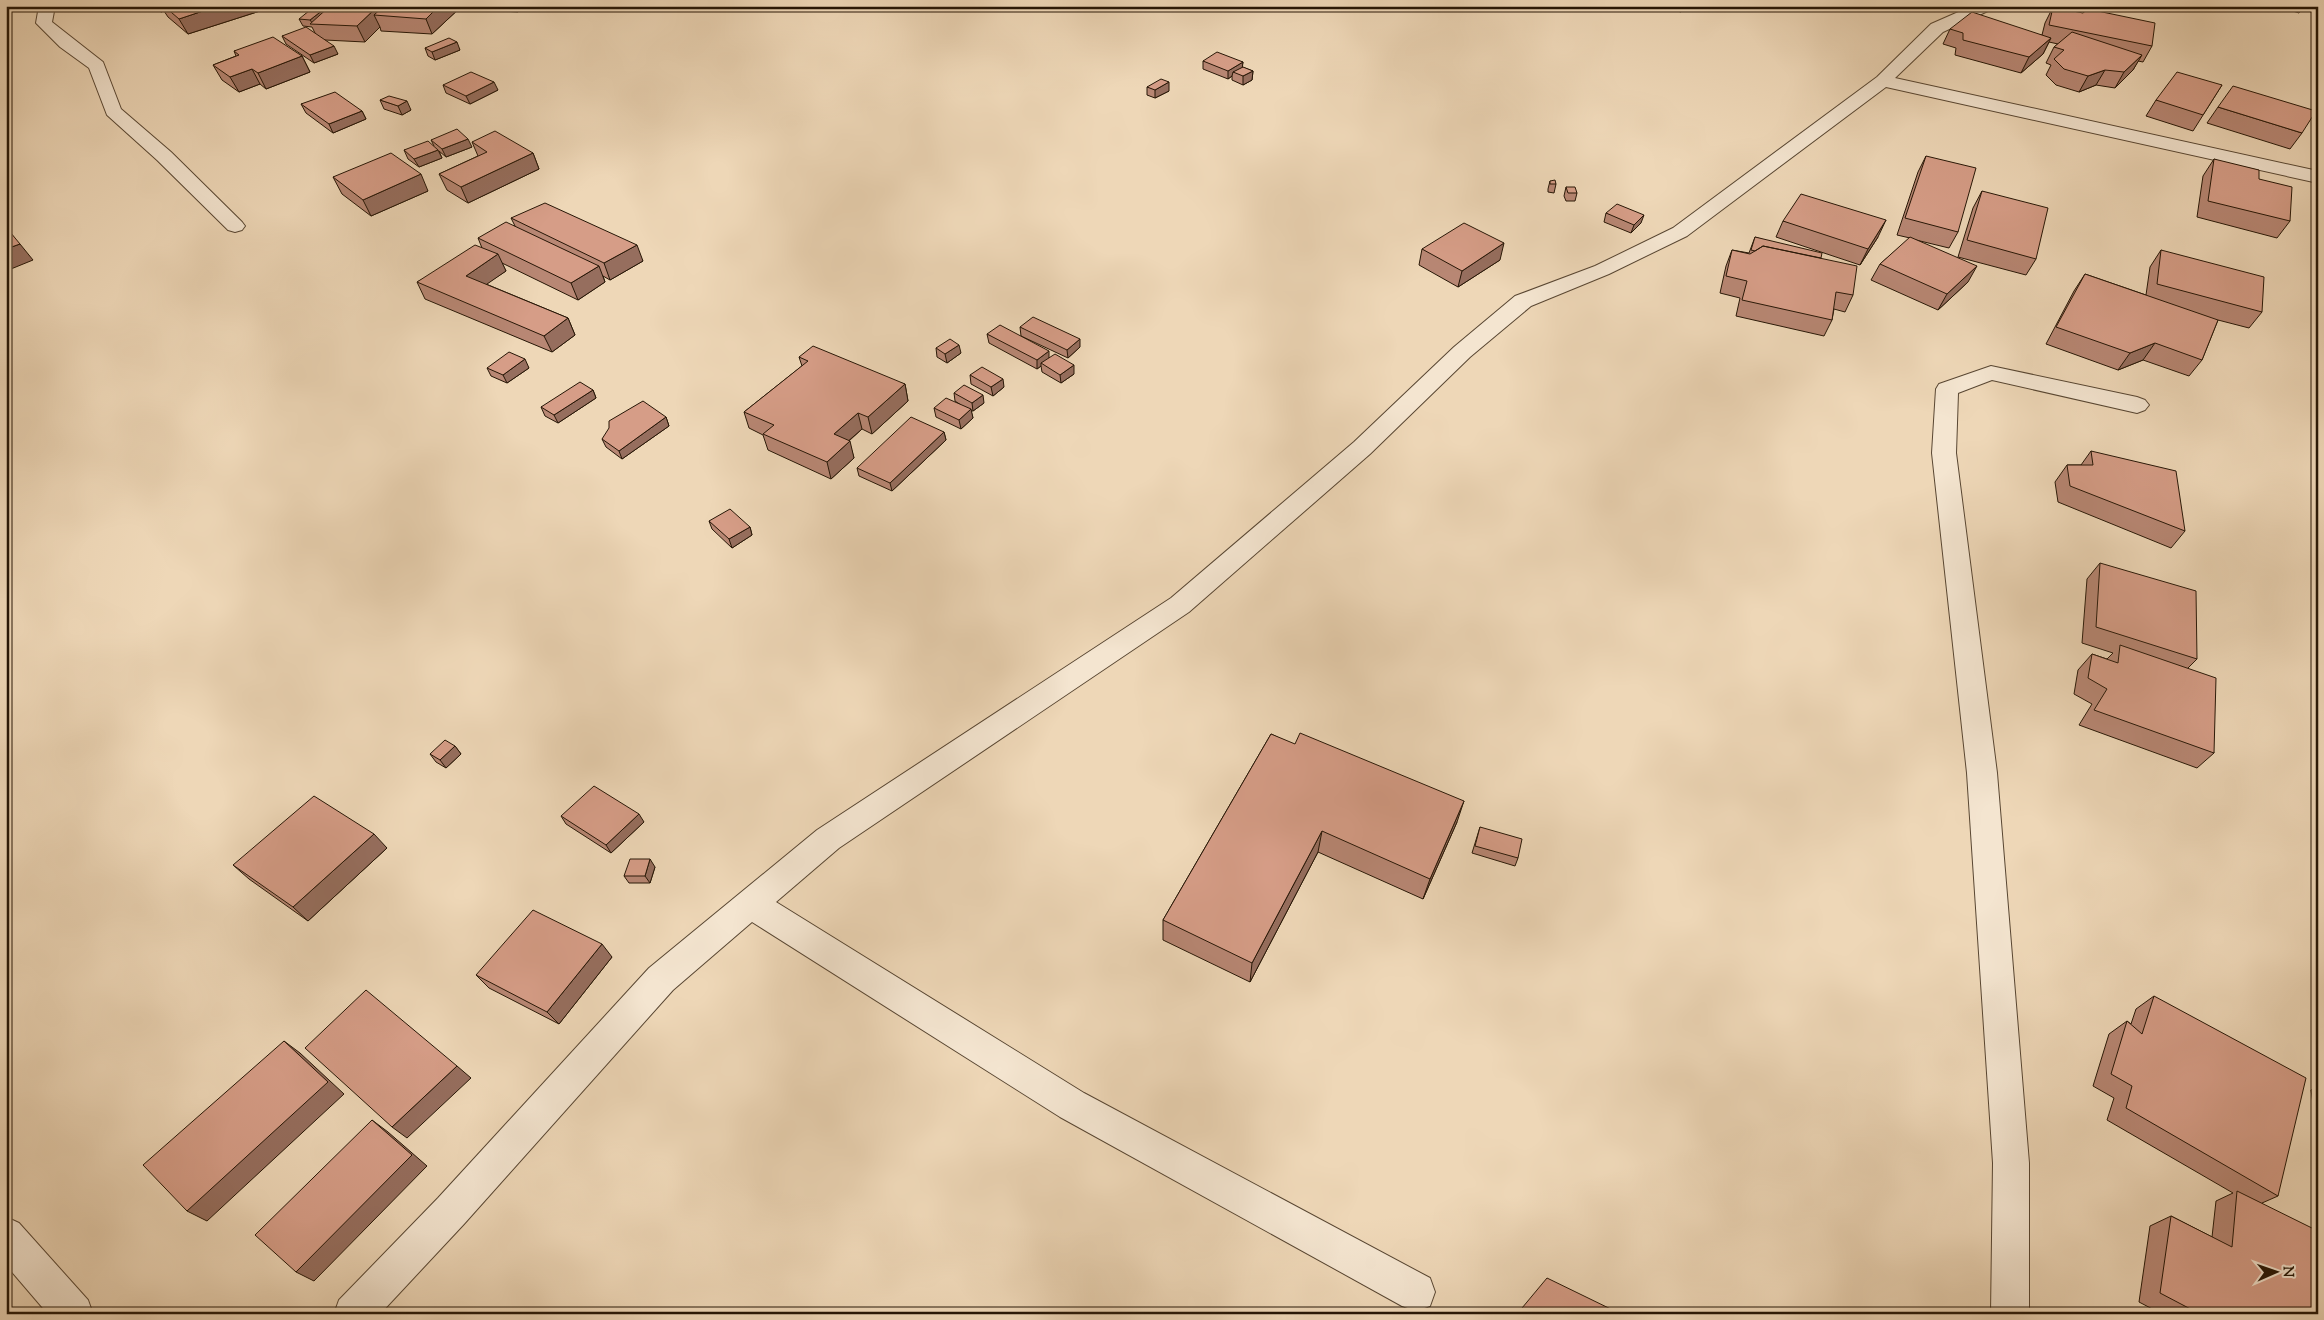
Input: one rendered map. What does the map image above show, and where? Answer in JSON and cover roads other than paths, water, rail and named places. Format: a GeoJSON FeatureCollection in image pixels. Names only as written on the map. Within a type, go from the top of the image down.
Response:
{"type":"FeatureCollection","features":[{"type":"Feature","properties":{"kind":"street"},"geometry":{"type":"LineString","coordinates":[[47,6],[44,23],[66,43],[97,66],[113,111],[164,156],[236,226]]}},
{"type":"Feature","properties":{"kind":"street"},"geometry":{"type":"LineString","coordinates":[[353,1314],[450,1211],[661,979],[828,839],[1024,706],[1180,605],[1362,448],[1462,352],[1523,301],[1602,270],[1680,232],[1883,81],[1937,28],[1986,6]]}},
{"type":"Feature","properties":{"kind":"street"},"geometry":{"type":"LineString","coordinates":[[1883,81],[2318,177]]}},
{"type":"Feature","properties":{"kind":"street"},"geometry":{"type":"LineString","coordinates":[[2010,1314],[2011,1163],[1982,773],[1944,453],[1947,389],[1991,373],[2137,405]]}},
{"type":"Feature","properties":{"kind":"street"},"geometry":{"type":"LineString","coordinates":[[751,904],[1072,1106],[1416,1292]]}},
{"type":"Feature","properties":{"kind":"street"},"geometry":{"type":"LineString","coordinates":[[6,1236],[74,1314]]}}]}
